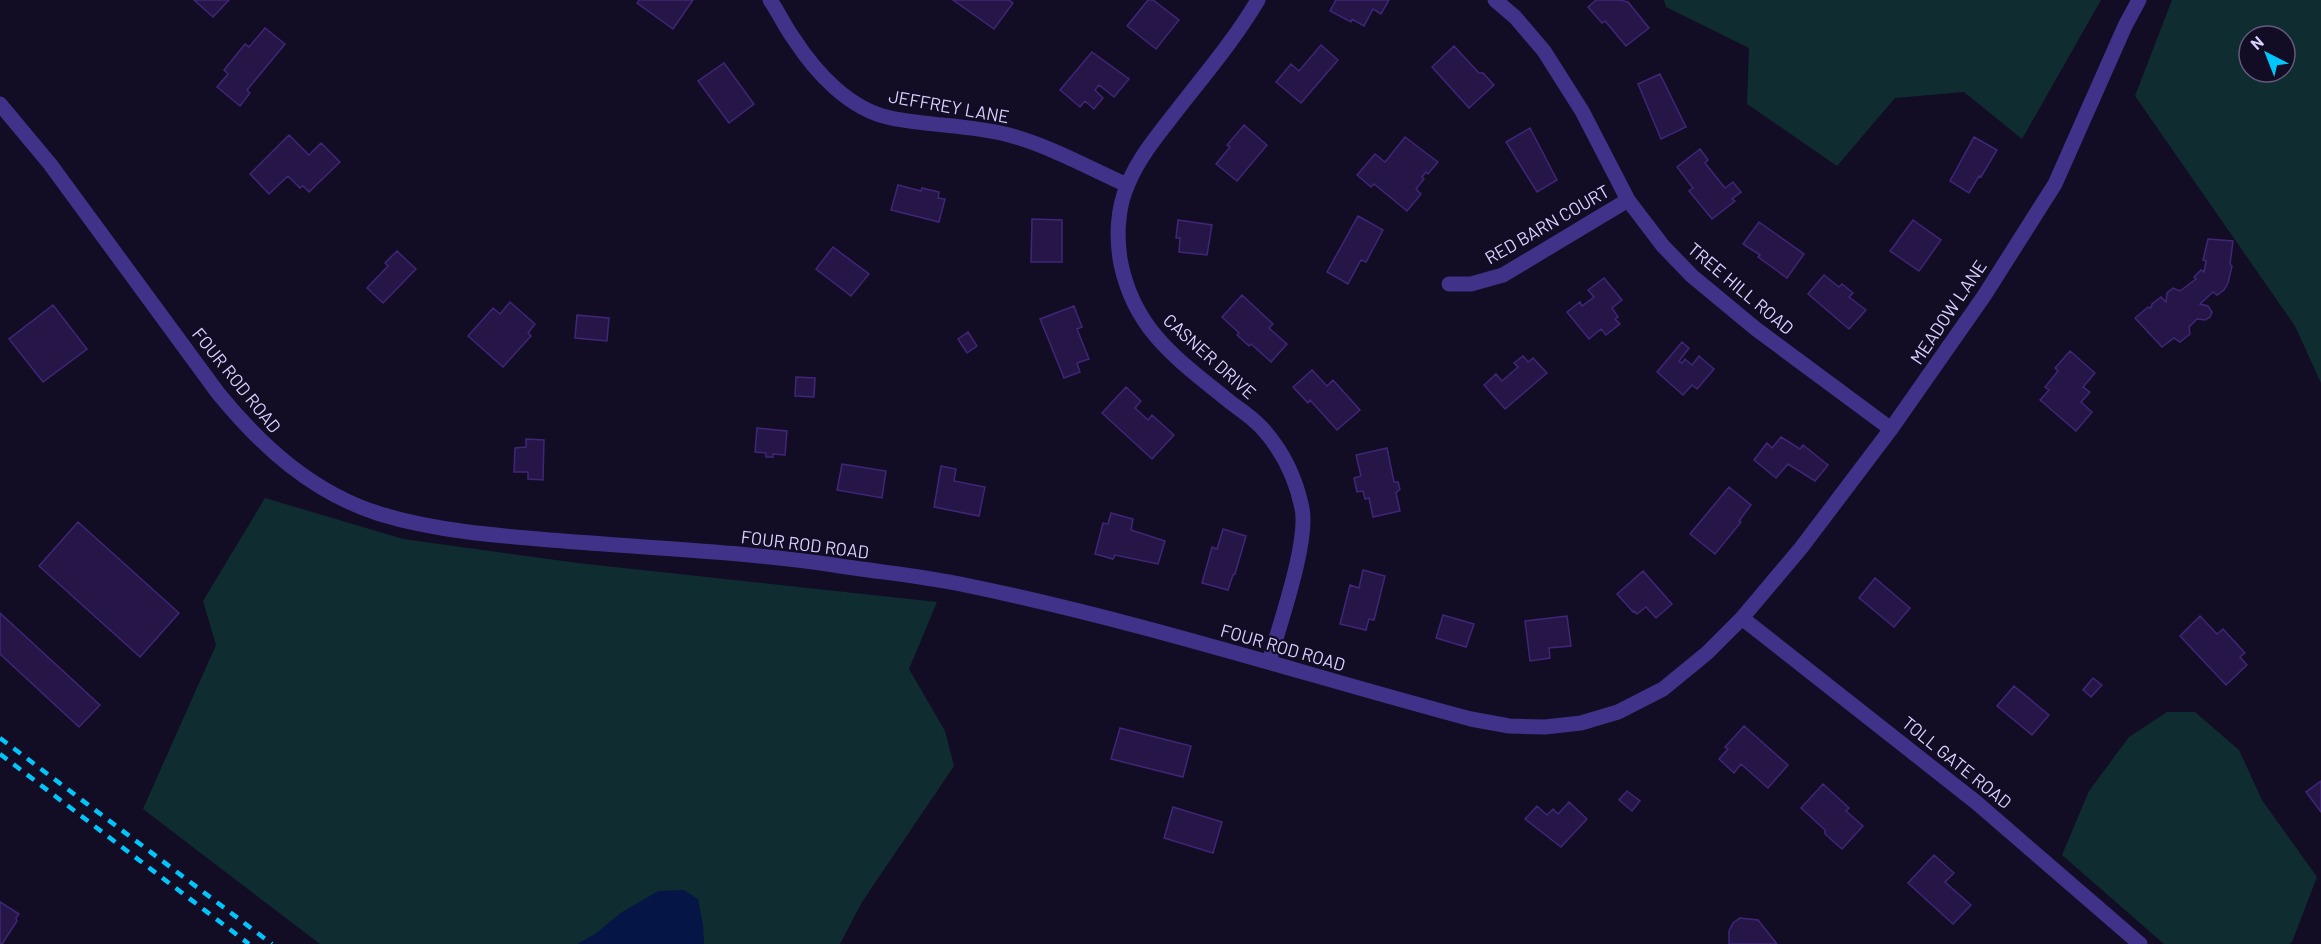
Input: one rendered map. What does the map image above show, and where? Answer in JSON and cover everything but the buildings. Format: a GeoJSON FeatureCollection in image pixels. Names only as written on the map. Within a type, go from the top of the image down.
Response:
{"type":"FeatureCollection","features":[{"type":"Feature","properties":{"kind":"street","name":"JEFFREY LANE"},"geometry":{"type":"LineString","coordinates":[[770,0],[794,40],[820,73],[864,109],[890,118],[1009,135],[1047,148],[1127,185]]}},
{"type":"Feature","properties":{"kind":"street","name":"CASNER DRIVE"},"geometry":{"type":"LineString","coordinates":[[1258,0],[1242,27],[1140,160],[1127,185],[1119,216],[1118,251],[1125,285],[1140,317],[1163,346],[1261,427],[1280,453],[1295,482],[1303,510],[1301,544],[1269,662]]}},
{"type":"Feature","properties":{"kind":"street","name":"TREE HILL ROAD"},"geometry":{"type":"LineString","coordinates":[[1495,0],[1515,17],[1544,51],[1582,111],[1628,200],[1663,246],[1692,276],[1756,328],[1891,429]]}},
{"type":"Feature","properties":{"kind":"street","name":"MEADOW LANE"},"geometry":{"type":"LineString","coordinates":[[1742,618],[1801,548],[1891,429],[1984,296],[2055,184],[2125,26],[2139,0]]}},
{"type":"Feature","properties":{"kind":"street","name":"FOUR ROD ROAD"},"geometry":{"type":"LineString","coordinates":[[0,104],[50,164],[218,393],[245,426],[275,455],[300,474],[343,499],[378,513],[426,526],[483,535],[800,560],[963,584],[1091,614],[1471,719],[1509,726],[1545,727],[1581,723],[1618,712],[1663,689],[1707,653],[1742,618]]}},
{"type":"Feature","properties":{"kind":"street","name":"RED BARN COURT"},"geometry":{"type":"LineString","coordinates":[[1449,284],[1472,284],[1503,275],[1628,200]]}},
{"type":"Feature","properties":{"kind":"street","name":"TOLL GATE ROAD"},"geometry":{"type":"LineString","coordinates":[[1742,618],[1977,803],[2140,944]]}},
{"type":"Feature","properties":{"kind":"green space"},"geometry":{"type":"Polygon","coordinates":[[[1664,0],[2101,0],[2022,139],[1964,92],[1895,98],[1837,166],[1747,104],[1749,48],[1666,7],[1664,0]]]}},
{"type":"Feature","properties":{"kind":"green space"},"geometry":{"type":"Polygon","coordinates":[[[2172,0],[2321,0],[2321,383],[2295,326],[2135,96],[2172,0]]]}},
{"type":"Feature","properties":{"kind":"green space"},"geometry":{"type":"Polygon","coordinates":[[[265,498],[403,539],[578,563],[937,602],[909,669],[945,731],[954,766],[862,902],[840,944],[320,944],[143,809],[216,645],[203,601],[265,498]]]}},
{"type":"Feature","properties":{"kind":"green space"},"geometry":{"type":"Polygon","coordinates":[[[2167,712],[2195,712],[2239,750],[2262,800],[2317,877],[2292,942],[2289,944],[2164,944],[2062,855],[2089,791],[2129,737],[2167,712]]]}},
{"type":"Feature","properties":{"kind":"shaded area"},"geometry":{"type":"Polygon","coordinates":[[[684,890],[698,899],[704,944],[577,944],[595,934],[622,912],[658,891],[684,890]]]}},
{"type":"Feature","properties":{"kind":"railway"},"geometry":{"type":"LineString","coordinates":[[0,738],[272,944]]}},
{"type":"Feature","properties":{"kind":"railway"},"geometry":{"type":"LineString","coordinates":[[0,754],[249,944]]}}]}
